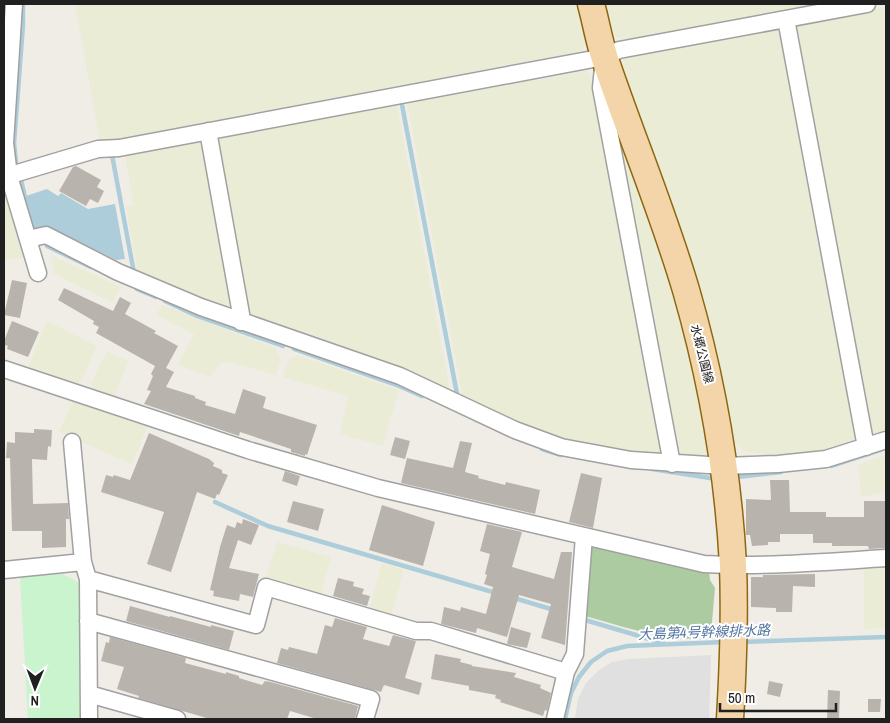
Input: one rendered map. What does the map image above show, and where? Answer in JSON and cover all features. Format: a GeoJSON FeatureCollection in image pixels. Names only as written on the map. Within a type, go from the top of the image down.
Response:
{"type":"FeatureCollection","features":[{"type":"Feature","properties":{"kind":"main road","name":"水郷公園線"},"geometry":{"type":"LineString","coordinates":[[591,4],[604,57],[652,188],[686,290],[713,399],[724,466],[733,565],[734,642],[730,719]]}},
{"type":"Feature","properties":{"kind":"street"},"geometry":{"type":"LineString","coordinates":[[14,4],[5,143],[6,176],[38,273]]}},
{"type":"Feature","properties":{"kind":"street"},"geometry":{"type":"LineString","coordinates":[[6,176],[98,149],[119,148],[208,132],[604,57],[619,50],[868,4]]}},
{"type":"Feature","properties":{"kind":"street"},"geometry":{"type":"LineString","coordinates":[[786,19],[866,447]]}},
{"type":"Feature","properties":{"kind":"street"},"geometry":{"type":"LineString","coordinates":[[604,57],[601,88],[672,464]]}},
{"type":"Feature","properties":{"kind":"street"},"geometry":{"type":"LineString","coordinates":[[208,132],[241,322]]}},
{"type":"Feature","properties":{"kind":"street"},"geometry":{"type":"LineString","coordinates":[[28,239],[46,235],[118,272],[200,307],[400,376],[515,430],[561,448],[631,460],[724,466],[778,464],[826,458],[886,440]]}},
{"type":"Feature","properties":{"kind":"street"},"geometry":{"type":"LineString","coordinates":[[4,369],[248,450],[378,488],[704,564],[733,565],[886,558]]}},
{"type":"Feature","properties":{"kind":"street"},"geometry":{"type":"LineString","coordinates":[[72,442],[83,562],[88,579],[89,719]]}},
{"type":"Feature","properties":{"kind":"street"},"geometry":{"type":"LineString","coordinates":[[555,719],[566,672],[575,654],[584,536]]}},
{"type":"Feature","properties":{"kind":"street"},"geometry":{"type":"LineString","coordinates":[[4,570],[83,562]]}},
{"type":"Feature","properties":{"kind":"street"},"geometry":{"type":"LineString","coordinates":[[88,579],[256,625],[266,587],[416,631],[431,631],[566,672]]}},
{"type":"Feature","properties":{"kind":"street"},"geometry":{"type":"LineString","coordinates":[[88,621],[371,699],[365,719]]}},
{"type":"Feature","properties":{"kind":"street"},"geometry":{"type":"LineString","coordinates":[[89,694],[177,719]]}},
{"type":"Feature","properties":{"kind":"green space"},"geometry":{"type":"Polygon","coordinates":[[[75,4],[578,4],[588,43],[581,51],[100,142],[75,4]]]}},
{"type":"Feature","properties":{"kind":"green space"},"geometry":{"type":"Polygon","coordinates":[[[605,4],[838,4],[637,40],[621,39],[614,35],[605,4]]]}},
{"type":"Feature","properties":{"kind":"green space"},"geometry":{"type":"Polygon","coordinates":[[[886,6],[886,434],[869,439],[793,24],[886,6]]]}},
{"type":"Feature","properties":{"kind":"green space"},"geometry":{"type":"Polygon","coordinates":[[[781,26],[860,440],[828,453],[778,457],[743,451],[732,439],[725,392],[704,307],[621,62],[629,55],[781,26]]]}},
{"type":"Feature","properties":{"kind":"green space"},"geometry":{"type":"Polygon","coordinates":[[[587,71],[599,101],[664,455],[662,457],[568,443],[536,433],[463,399],[407,103],[587,71]]]}},
{"type":"Feature","properties":{"kind":"green space"},"geometry":{"type":"Polygon","coordinates":[[[397,105],[450,390],[247,317],[214,138],[397,105]]]}},
{"type":"Feature","properties":{"kind":"green space"},"geometry":{"type":"Polygon","coordinates":[[[622,138],[678,314],[701,404],[709,451],[705,457],[676,457],[616,139],[622,138]]]}},
{"type":"Feature","properties":{"kind":"green space"},"geometry":{"type":"Polygon","coordinates":[[[205,140],[236,313],[138,275],[126,206],[133,205],[125,154],[205,140]]]}},
{"type":"Feature","properties":{"kind":"green space"},"geometry":{"type":"Polygon","coordinates":[[[4,189],[6,190],[26,258],[4,260],[4,189]]]}},
{"type":"Feature","properties":{"kind":"green space"},"geometry":{"type":"Polygon","coordinates":[[[52,256],[121,287],[112,302],[54,274],[52,256]]]}},
{"type":"Feature","properties":{"kind":"green space"},"geometry":{"type":"Polygon","coordinates":[[[162,305],[275,348],[281,359],[276,375],[226,361],[221,363],[210,377],[178,365],[194,334],[156,315],[162,305]]]}},
{"type":"Feature","properties":{"kind":"green space"},"geometry":{"type":"Polygon","coordinates":[[[47,321],[97,346],[81,381],[75,387],[27,370],[47,321]]]}},
{"type":"Feature","properties":{"kind":"green space"},"geometry":{"type":"Polygon","coordinates":[[[107,351],[128,361],[113,399],[91,392],[91,384],[107,351]]]}},
{"type":"Feature","properties":{"kind":"green space"},"geometry":{"type":"Polygon","coordinates":[[[297,355],[399,390],[383,446],[340,434],[348,396],[283,377],[288,360],[297,355]]]}},
{"type":"Feature","properties":{"kind":"green space"},"geometry":{"type":"Polygon","coordinates":[[[74,398],[149,423],[132,464],[59,432],[74,398]]]}},
{"type":"Feature","properties":{"kind":"green space"},"geometry":{"type":"Polygon","coordinates":[[[886,455],[886,492],[861,497],[858,465],[886,455]]]}},
{"type":"Feature","properties":{"kind":"green space"},"geometry":{"type":"Polygon","coordinates":[[[277,542],[331,557],[320,597],[265,582],[277,542]]]}},
{"type":"Feature","properties":{"kind":"green space"},"geometry":{"type":"Polygon","coordinates":[[[596,544],[709,571],[710,580],[715,588],[711,633],[700,637],[669,637],[650,634],[585,616],[588,546],[596,544]]]}},
{"type":"Feature","properties":{"kind":"green space"},"geometry":{"type":"Polygon","coordinates":[[[382,563],[404,570],[390,619],[368,613],[382,563]]]}},
{"type":"Feature","properties":{"kind":"green space"},"geometry":{"type":"Polygon","coordinates":[[[886,564],[886,628],[864,629],[864,565],[886,564]]]}},
{"type":"Feature","properties":{"kind":"green space"},"geometry":{"type":"Polygon","coordinates":[[[35,572],[58,572],[80,583],[81,719],[28,719],[20,578],[35,572]]]}},
{"type":"Feature","properties":{"kind":"shaded area"},"geometry":{"type":"Polygon","coordinates":[[[711,655],[709,719],[575,719],[578,699],[586,683],[599,670],[612,662],[629,659],[711,655]]]}},
{"type":"Feature","properties":{"kind":"water"},"geometry":{"type":"Polygon","coordinates":[[[47,189],[58,196],[61,193],[88,209],[115,204],[125,259],[116,260],[50,228],[33,233],[23,197],[47,189]]]}},
{"type":"Feature","properties":{"kind":"building"},"geometry":{"type":"Polygon","coordinates":[[[76,166],[101,180],[97,187],[104,191],[98,203],[90,199],[86,206],[59,191],[73,167],[76,166]]]}},
{"type":"Feature","properties":{"kind":"building"},"geometry":{"type":"Polygon","coordinates":[[[12,280],[27,283],[20,318],[4,315],[12,280]]]}},
{"type":"Feature","properties":{"kind":"building"},"geometry":{"type":"Polygon","coordinates":[[[64,288],[113,311],[120,297],[131,303],[125,314],[178,346],[166,368],[174,372],[166,387],[195,396],[195,398],[206,402],[205,405],[235,414],[243,389],[266,397],[263,408],[317,425],[307,455],[291,452],[291,449],[240,432],[239,436],[144,404],[151,391],[147,390],[155,366],[96,333],[99,327],[93,324],[94,321],[58,300],[64,288]]]}},
{"type":"Feature","properties":{"kind":"building"},"geometry":{"type":"Polygon","coordinates":[[[12,321],[39,332],[28,357],[7,349],[8,346],[4,345],[12,321]]]}},
{"type":"Feature","properties":{"kind":"building"},"geometry":{"type":"Polygon","coordinates":[[[34,429],[52,430],[51,447],[48,446],[47,460],[32,459],[33,504],[68,503],[69,519],[66,519],[66,547],[42,548],[42,531],[12,531],[10,458],[6,458],[7,442],[15,443],[15,432],[34,433],[34,429]]]}},
{"type":"Feature","properties":{"kind":"building"},"geometry":{"type":"Polygon","coordinates":[[[149,433],[209,459],[214,463],[213,466],[228,475],[219,495],[217,494],[215,499],[197,492],[171,572],[147,564],[164,512],[101,492],[106,475],[113,477],[114,475],[130,480],[149,433]]]}},
{"type":"Feature","properties":{"kind":"building"},"geometry":{"type":"Polygon","coordinates":[[[395,437],[410,441],[405,459],[390,455],[395,437]]]}},
{"type":"Feature","properties":{"kind":"building"},"geometry":{"type":"Polygon","coordinates":[[[460,441],[472,443],[465,472],[479,476],[478,478],[505,485],[506,482],[540,490],[535,514],[401,483],[407,458],[453,468],[460,441]]]}},
{"type":"Feature","properties":{"kind":"building"},"geometry":{"type":"Polygon","coordinates":[[[285,471],[300,476],[297,486],[282,481],[285,471]]]}},
{"type":"Feature","properties":{"kind":"building"},"geometry":{"type":"Polygon","coordinates":[[[581,473],[602,478],[593,528],[569,522],[581,473]]]}},
{"type":"Feature","properties":{"kind":"building"},"geometry":{"type":"Polygon","coordinates":[[[770,480],[789,480],[790,512],[826,512],[826,517],[864,517],[864,501],[885,501],[886,548],[869,549],[868,546],[832,546],[832,543],[813,543],[813,534],[780,534],[780,542],[768,542],[768,545],[752,546],[750,535],[746,535],[746,499],[771,500],[770,480]]]}},
{"type":"Feature","properties":{"kind":"building"},"geometry":{"type":"Polygon","coordinates":[[[293,501],[324,509],[318,531],[287,522],[293,501]]]}},
{"type":"Feature","properties":{"kind":"building"},"geometry":{"type":"Polygon","coordinates":[[[382,505],[435,522],[423,566],[369,550],[382,505]]]}},
{"type":"Feature","properties":{"kind":"building"},"geometry":{"type":"Polygon","coordinates":[[[243,519],[259,525],[251,545],[238,540],[229,568],[259,574],[253,597],[240,594],[239,601],[213,596],[214,591],[210,590],[227,525],[235,528],[237,522],[242,524],[243,519]]]}},
{"type":"Feature","properties":{"kind":"building"},"geometry":{"type":"Polygon","coordinates":[[[487,524],[522,532],[512,567],[554,579],[561,552],[572,552],[565,645],[541,638],[551,604],[519,595],[507,637],[477,628],[476,633],[441,624],[444,607],[460,611],[461,607],[486,614],[493,587],[484,584],[490,554],[480,551],[487,524]]]}},
{"type":"Feature","properties":{"kind":"building"},"geometry":{"type":"Polygon","coordinates":[[[815,574],[815,587],[793,586],[792,612],[776,612],[776,608],[751,607],[751,577],[815,574]]]}},
{"type":"Feature","properties":{"kind":"building"},"geometry":{"type":"Polygon","coordinates":[[[338,578],[354,582],[353,586],[364,589],[362,594],[370,596],[367,606],[333,596],[338,578]]]}},
{"type":"Feature","properties":{"kind":"building"},"geometry":{"type":"Polygon","coordinates":[[[130,606],[234,631],[229,650],[126,621],[130,606]]]}},
{"type":"Feature","properties":{"kind":"building"},"geometry":{"type":"Polygon","coordinates":[[[335,618],[367,627],[363,639],[389,646],[393,635],[416,641],[405,678],[422,683],[419,695],[384,685],[381,692],[277,663],[281,648],[288,650],[289,647],[317,654],[325,625],[332,627],[335,618]]]}},
{"type":"Feature","properties":{"kind":"building"},"geometry":{"type":"Polygon","coordinates":[[[511,627],[531,633],[527,648],[507,644],[511,627]]]}},
{"type":"Feature","properties":{"kind":"building"},"geometry":{"type":"Polygon","coordinates":[[[110,637],[186,658],[185,663],[226,674],[226,672],[262,685],[265,681],[271,682],[358,706],[355,719],[317,719],[290,711],[287,719],[210,719],[138,698],[139,696],[117,689],[124,667],[101,661],[106,642],[109,643],[110,637]]]}},
{"type":"Feature","properties":{"kind":"building"},"geometry":{"type":"Polygon","coordinates":[[[435,654],[461,659],[460,662],[472,666],[516,673],[514,677],[541,685],[540,688],[551,693],[547,711],[545,710],[543,716],[500,702],[501,700],[495,698],[496,695],[469,690],[469,686],[431,679],[435,654]]]}},
{"type":"Feature","properties":{"kind":"building"},"geometry":{"type":"Polygon","coordinates":[[[769,681],[783,684],[780,697],[767,694],[769,681]]]}},
{"type":"Feature","properties":{"kind":"building"},"geometry":{"type":"Polygon","coordinates":[[[828,690],[840,691],[839,719],[827,719],[828,690]]]}},
{"type":"Feature","properties":{"kind":"building"},"geometry":{"type":"Polygon","coordinates":[[[868,699],[881,699],[880,712],[868,712],[868,699]]]}},
{"type":"Feature","properties":{"kind":"waterway"},"geometry":{"type":"LineString","coordinates":[[16,162],[14,143],[23,4]]}},
{"type":"Feature","properties":{"kind":"waterway"},"geometry":{"type":"LineString","coordinates":[[402,105],[457,394]]}},
{"type":"Feature","properties":{"kind":"waterway"},"geometry":{"type":"LineString","coordinates":[[112,155],[134,273]]}},
{"type":"Feature","properties":{"kind":"waterway"},"geometry":{"type":"LineString","coordinates":[[21,180],[26,201]]}},
{"type":"Feature","properties":{"kind":"waterway"},"geometry":{"type":"LineString","coordinates":[[47,246],[91,267]]}},
{"type":"Feature","properties":{"kind":"waterway"},"geometry":{"type":"LineString","coordinates":[[137,289],[156,297]]}},
{"type":"Feature","properties":{"kind":"waterway"},"geometry":{"type":"LineString","coordinates":[[165,301],[197,316],[283,346]]}},
{"type":"Feature","properties":{"kind":"waterway"},"geometry":{"type":"LineString","coordinates":[[294,349],[422,396]]}},
{"type":"Feature","properties":{"kind":"waterway"},"geometry":{"type":"LineString","coordinates":[[831,466],[886,448]]}},
{"type":"Feature","properties":{"kind":"waterway"},"geometry":{"type":"LineString","coordinates":[[542,449],[561,455]]}},
{"type":"Feature","properties":{"kind":"waterway"},"geometry":{"type":"LineString","coordinates":[[652,469],[710,478]]}},
{"type":"Feature","properties":{"kind":"waterway"},"geometry":{"type":"LineString","coordinates":[[738,477],[781,472]]}},
{"type":"Feature","properties":{"kind":"waterway"},"geometry":{"type":"LineString","coordinates":[[215,502],[268,526],[496,593]]}},
{"type":"Feature","properties":{"kind":"waterway"},"geometry":{"type":"LineString","coordinates":[[514,598],[554,610]]}},
{"type":"Feature","properties":{"kind":"waterway"},"geometry":{"type":"LineString","coordinates":[[585,620],[663,643]]}},
{"type":"Feature","properties":{"kind":"waterway","name":"大島第4号幹線排水路"},"geometry":{"type":"LineString","coordinates":[[742,642],[886,637]]}},
{"type":"Feature","properties":{"kind":"waterway","name":"大島第4号幹線排水路"},"geometry":{"type":"LineString","coordinates":[[565,719],[571,693],[579,677],[591,662],[607,651],[627,646],[724,642]]}}]}
